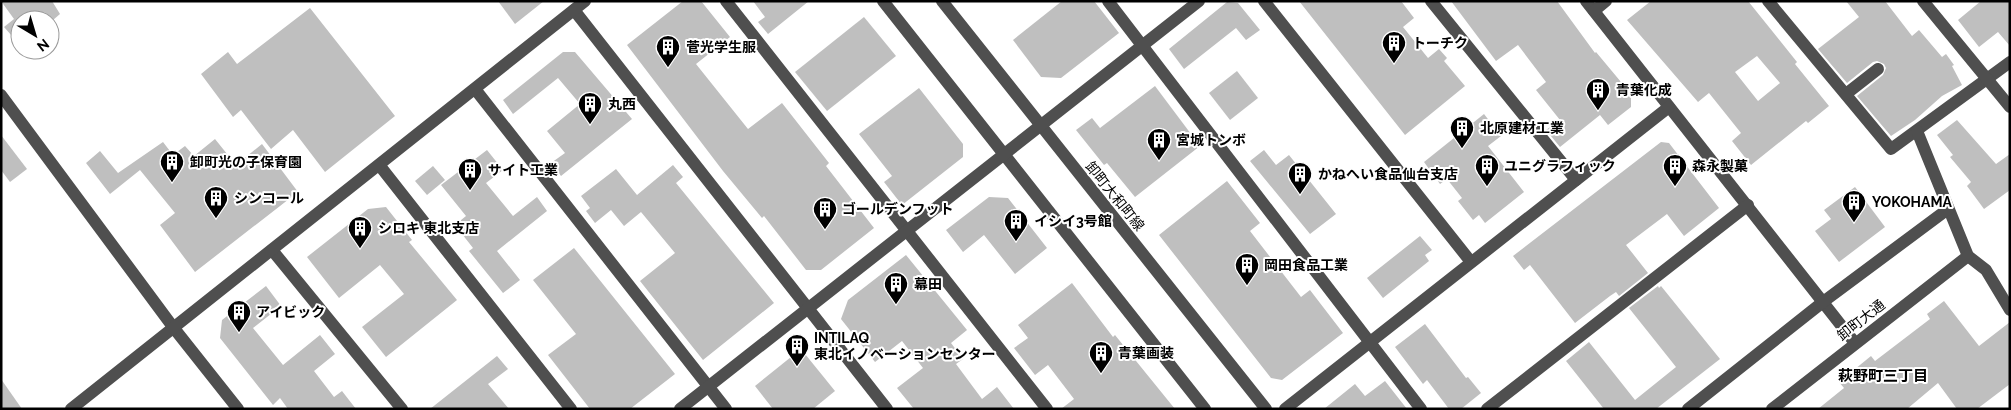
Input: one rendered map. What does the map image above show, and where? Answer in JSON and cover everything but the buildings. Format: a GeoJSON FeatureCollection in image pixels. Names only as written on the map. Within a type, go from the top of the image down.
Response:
{"type":"FeatureCollection","features":[{"type":"Feature","properties":{"kind":"street"},"geometry":{"type":"LineString","coordinates":[[75,408],[173,326],[380,166],[585,1]]}},
{"type":"Feature","properties":{"kind":"street"},"geometry":{"type":"LineString","coordinates":[[726,1],[1047,409]]}},
{"type":"Feature","properties":{"kind":"street"},"geometry":{"type":"LineString","coordinates":[[883,1],[1205,409]]}},
{"type":"Feature","properties":{"kind":"street","name":"卸町大和町線"},"geometry":{"type":"LineString","coordinates":[[942,1],[1266,409]]}},
{"type":"Feature","properties":{"kind":"street"},"geometry":{"type":"LineString","coordinates":[[1108,1],[1421,409]]}},
{"type":"Feature","properties":{"kind":"street"},"geometry":{"type":"LineString","coordinates":[[680,409],[1199,1]]}},
{"type":"Feature","properties":{"kind":"street"},"geometry":{"type":"LineString","coordinates":[[1264,1],[1471,262]]}},
{"type":"Feature","properties":{"kind":"street"},"geometry":{"type":"LineString","coordinates":[[1431,1],[1576,180]]}},
{"type":"Feature","properties":{"kind":"street"},"geometry":{"type":"LineString","coordinates":[[1606,1],[1590,6],[1856,343]]}},
{"type":"Feature","properties":{"kind":"street"},"geometry":{"type":"LineString","coordinates":[[1768,1],[1891,149],[2010,62]]}},
{"type":"Feature","properties":{"kind":"street"},"geometry":{"type":"LineString","coordinates":[[1923,1],[2010,107]]}},
{"type":"Feature","properties":{"kind":"street"},"geometry":{"type":"LineString","coordinates":[[574,10],[810,307],[888,409]]}},
{"type":"Feature","properties":{"kind":"street"},"geometry":{"type":"LineString","coordinates":[[1846,94],[1878,69]]}},
{"type":"Feature","properties":{"kind":"street"},"geometry":{"type":"LineString","coordinates":[[476,89],[726,409]]}},
{"type":"Feature","properties":{"kind":"street"},"geometry":{"type":"LineString","coordinates":[[1,96],[173,326],[238,409]]}},
{"type":"Feature","properties":{"kind":"street"},"geometry":{"type":"LineString","coordinates":[[1285,409],[1368,341],[1669,107]]}},
{"type":"Feature","properties":{"kind":"street"},"geometry":{"type":"LineString","coordinates":[[1917,131],[1968,256],[1986,270],[2010,310]]}},
{"type":"Feature","properties":{"kind":"street"},"geometry":{"type":"LineString","coordinates":[[380,166],[571,409]]}},
{"type":"Feature","properties":{"kind":"street"},"geometry":{"type":"LineString","coordinates":[[1487,409],[1748,205]]}},
{"type":"Feature","properties":{"kind":"street"},"geometry":{"type":"LineString","coordinates":[[1688,409],[1823,302],[1948,209]]}},
{"type":"Feature","properties":{"kind":"street"},"geometry":{"type":"LineString","coordinates":[[272,250],[402,409]]}},
{"type":"Feature","properties":{"kind":"street","name":"卸町大通"},"geometry":{"type":"LineString","coordinates":[[1772,409],[1968,256]]}},
{"type":"Feature","properties":{"kind":"place","name":"トーチク"},"geometry":{"type":"Point","coordinates":[1394,64]}},
{"type":"Feature","properties":{"kind":"place","name":"菅光学生服"},"geometry":{"type":"Point","coordinates":[668,68]}},
{"type":"Feature","properties":{"kind":"place","name":"青葉化成"},"geometry":{"type":"Point","coordinates":[1598,111]}},
{"type":"Feature","properties":{"kind":"place","name":"丸西"},"geometry":{"type":"Point","coordinates":[590,125]}},
{"type":"Feature","properties":{"kind":"place","name":"北原建材工業"},"geometry":{"type":"Point","coordinates":[1462,149]}},
{"type":"Feature","properties":{"kind":"place","name":"宮城トンボ"},"geometry":{"type":"Point","coordinates":[1159,161]}},
{"type":"Feature","properties":{"kind":"place","name":"卸町光の子保育園"},"geometry":{"type":"Point","coordinates":[172,183]}},
{"type":"Feature","properties":{"kind":"place","name":"ユニグラフィック"},"geometry":{"type":"Point","coordinates":[1487,187]}},
{"type":"Feature","properties":{"kind":"place","name":"森永製菓"},"geometry":{"type":"Point","coordinates":[1675,187]}},
{"type":"Feature","properties":{"kind":"place","name":"サイト工業"},"geometry":{"type":"Point","coordinates":[470,191]}},
{"type":"Feature","properties":{"kind":"place","name":"かねへい食品仙台支店"},"geometry":{"type":"Point","coordinates":[1300,195]}},
{"type":"Feature","properties":{"kind":"place","name":"シンコール"},"geometry":{"type":"Point","coordinates":[216,219]}},
{"type":"Feature","properties":{"kind":"place","name":"YOKOHAMA"},"geometry":{"type":"Point","coordinates":[1854,223]}},
{"type":"Feature","properties":{"kind":"place","name":"ゴールデンフット"},"geometry":{"type":"Point","coordinates":[825,230]}},
{"type":"Feature","properties":{"kind":"place","name":"イシイ3号館"},"geometry":{"type":"Point","coordinates":[1016,242]}},
{"type":"Feature","properties":{"kind":"place","name":"シロキ 東北支店"},"geometry":{"type":"Point","coordinates":[360,249]}},
{"type":"Feature","properties":{"kind":"place","name":"岡田食品工業"},"geometry":{"type":"Point","coordinates":[1247,286]}},
{"type":"Feature","properties":{"kind":"place","name":"幕田"},"geometry":{"type":"Point","coordinates":[896,305]}},
{"type":"Feature","properties":{"kind":"place","name":"アイビック"},"geometry":{"type":"Point","coordinates":[239,333]}},
{"type":"Feature","properties":{"kind":"place","name":"INTILAQ 東北イノベーションセンター"},"geometry":{"type":"Point","coordinates":[797,367]}},
{"type":"Feature","properties":{"kind":"place","name":"青葉画装"},"geometry":{"type":"Point","coordinates":[1101,374]}},
{"type":"Feature","properties":{"kind":"district","name":"萩野町三丁目"},"geometry":{"type":"Point","coordinates":[1883,376]}}]}
